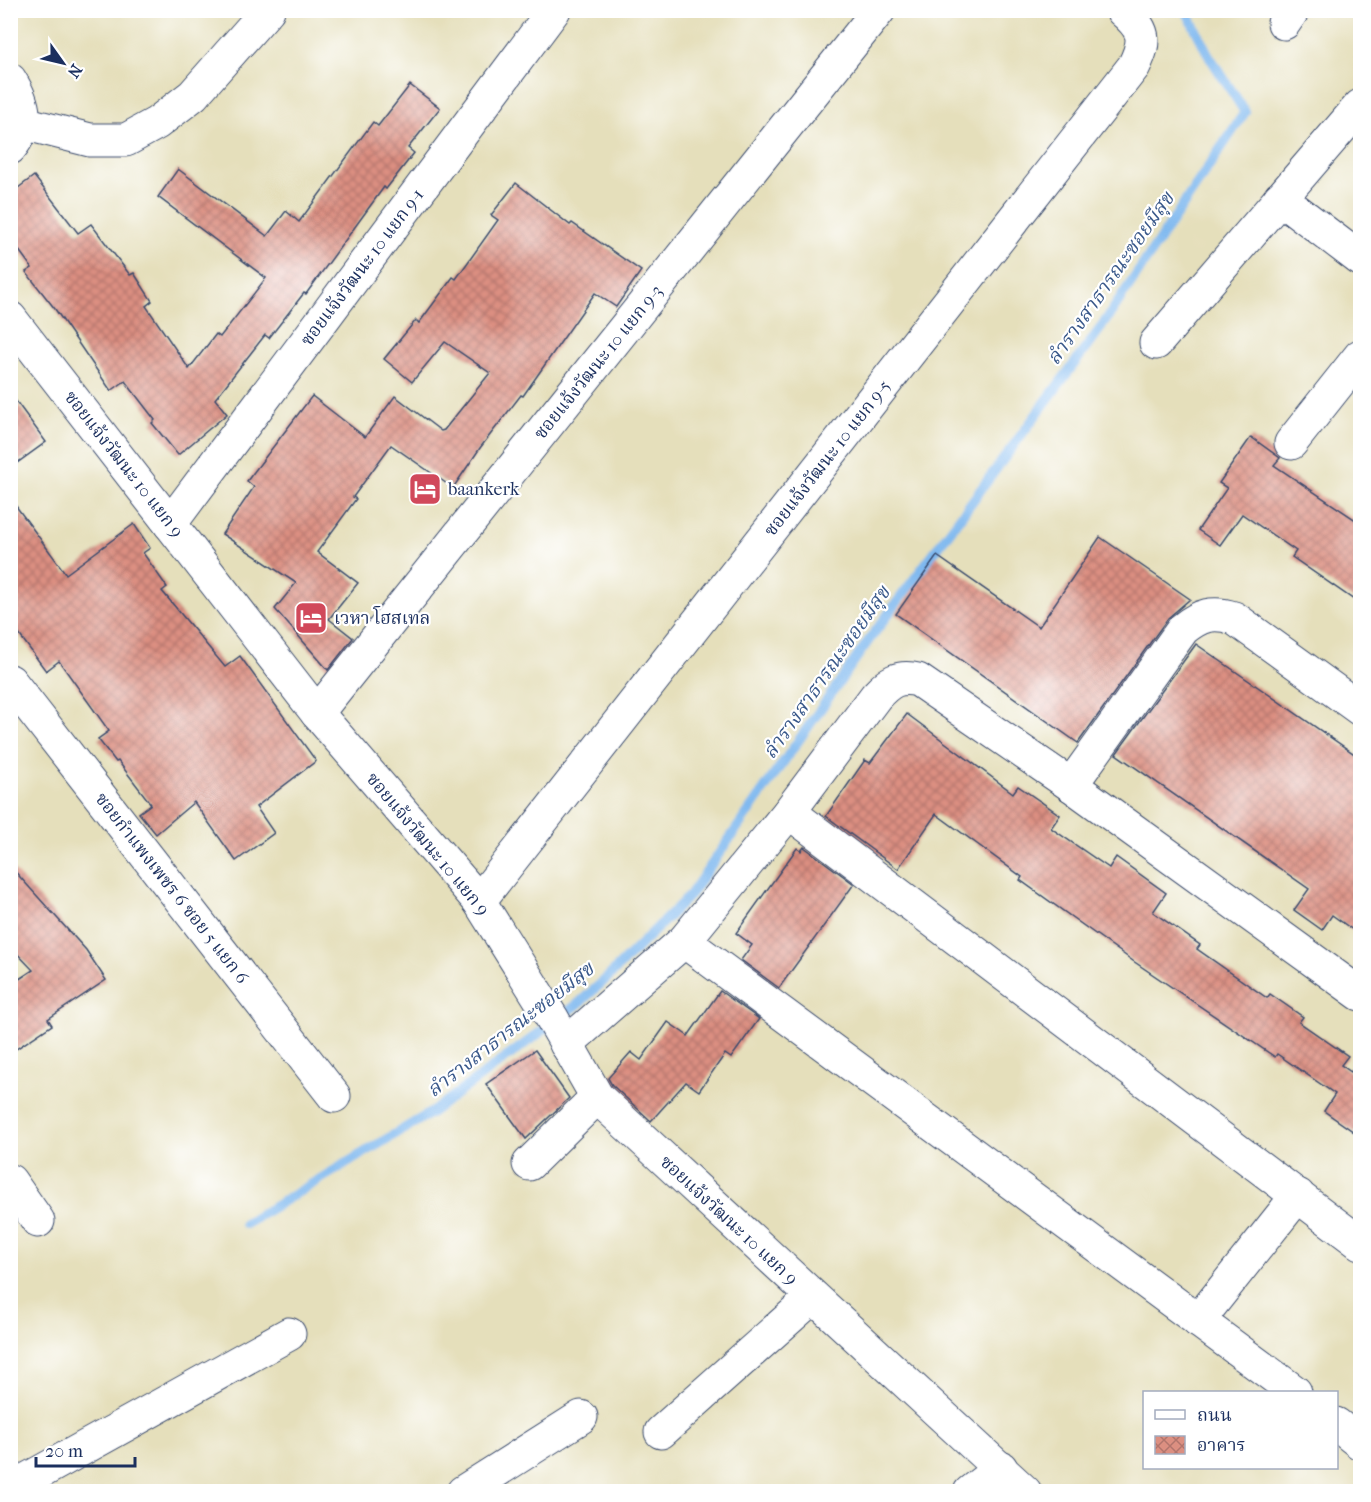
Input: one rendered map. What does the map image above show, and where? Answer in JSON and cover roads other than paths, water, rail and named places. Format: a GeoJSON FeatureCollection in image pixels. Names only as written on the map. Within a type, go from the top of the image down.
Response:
{"type":"FeatureCollection","features":[{"type":"Feature","properties":{"kind":"street"},"geometry":{"type":"LineString","coordinates":[[10,80],[22,99],[17,135],[126,140],[157,123],[193,95],[268,10]]}},
{"type":"Feature","properties":{"kind":"street","name":"ซอยแจ้งวัฒนะ 10 แยก 9-1"},"geometry":{"type":"LineString","coordinates":[[170,524],[554,10]]}},
{"type":"Feature","properties":{"kind":"street","name":"ซอยแจ้งวัฒนะ 10 แยก 9-3"},"geometry":{"type":"LineString","coordinates":[[317,713],[879,10]]}},
{"type":"Feature","properties":{"kind":"street","name":"ซอยแจ้งวัฒนะ 10 แยก 9-5"},"geometry":{"type":"LineString","coordinates":[[479,901],[1134,66],[1142,50],[1143,35],[1138,25],[1122,10]]}},
{"type":"Feature","properties":{"kind":"street"},"geometry":{"type":"LineString","coordinates":[[1156,343],[1360,106]]}},
{"type":"Feature","properties":{"kind":"street"},"geometry":{"type":"LineString","coordinates":[[1280,198],[1360,259]]}},
{"type":"Feature","properties":{"kind":"street","name":"ซอยแจ้งวัฒนะ 10 แยก 9"},"geometry":{"type":"LineString","coordinates":[[10,318],[317,713],[479,901],[559,1030],[597,1097],[1025,1491]]}},
{"type":"Feature","properties":{"kind":"street"},"geometry":{"type":"LineString","coordinates":[[1291,443],[1360,356]]}},
{"type":"Feature","properties":{"kind":"street"},"geometry":{"type":"LineString","coordinates":[[1071,785],[1183,629],[1196,619],[1208,614],[1221,613],[1234,618],[1360,710]]}},
{"type":"Feature","properties":{"kind":"street"},"geometry":{"type":"LineString","coordinates":[[559,1030],[684,940],[789,812],[876,696],[886,685],[897,678],[907,677],[918,680],[1071,785],[1360,994]]}},
{"type":"Feature","properties":{"kind":"street","name":"ซอยกำแพงเพชร 6 ซอย 5 แยก 6"},"geometry":{"type":"LineString","coordinates":[[10,681],[334,1096]]}},
{"type":"Feature","properties":{"kind":"street"},"geometry":{"type":"LineString","coordinates":[[789,812],[1360,1243]]}},
{"type":"Feature","properties":{"kind":"street"},"geometry":{"type":"LineString","coordinates":[[684,940],[1294,1391]]}},
{"type":"Feature","properties":{"kind":"street"},"geometry":{"type":"LineString","coordinates":[[529,1164],[597,1097]]}},
{"type":"Feature","properties":{"kind":"street"},"geometry":{"type":"LineString","coordinates":[[10,1181],[38,1221]]}},
{"type":"Feature","properties":{"kind":"street"},"geometry":{"type":"LineString","coordinates":[[1198,1321],[1298,1195]]}},
{"type":"Feature","properties":{"kind":"street"},"geometry":{"type":"LineString","coordinates":[[660,1432],[813,1297]]}},
{"type":"Feature","properties":{"kind":"street"},"geometry":{"type":"LineString","coordinates":[[10,1489],[289,1334]]}},
{"type":"Feature","properties":{"kind":"street"},"geometry":{"type":"LineString","coordinates":[[463,1491],[581,1417]]}},
{"type":"Feature","properties":{"kind":"street"},"geometry":{"type":"LineString","coordinates":[[1338,1426],[1360,1443]]}},
{"type":"Feature","properties":{"kind":"street"},"geometry":{"type":"LineString","coordinates":[[970,1491],[1000,1468]]}},
{"type":"Feature","properties":{"kind":"waterway","name":"ลำรางสาธารณะซอยมีสุข"},"geometry":{"type":"LineString","coordinates":[[245,1224],[432,1112],[526,1043],[578,1004],[607,978],[690,895],[869,640],[1100,329],[1245,112],[1208,54],[1186,10]]}},
{"type":"Feature","properties":{"kind":"place","name":"baankerk"},"geometry":{"type":"Point","coordinates":[425,489]}},
{"type":"Feature","properties":{"kind":"place","name":"เวหา โฮสเทล"},"geometry":{"type":"Point","coordinates":[311,618]}}]}
